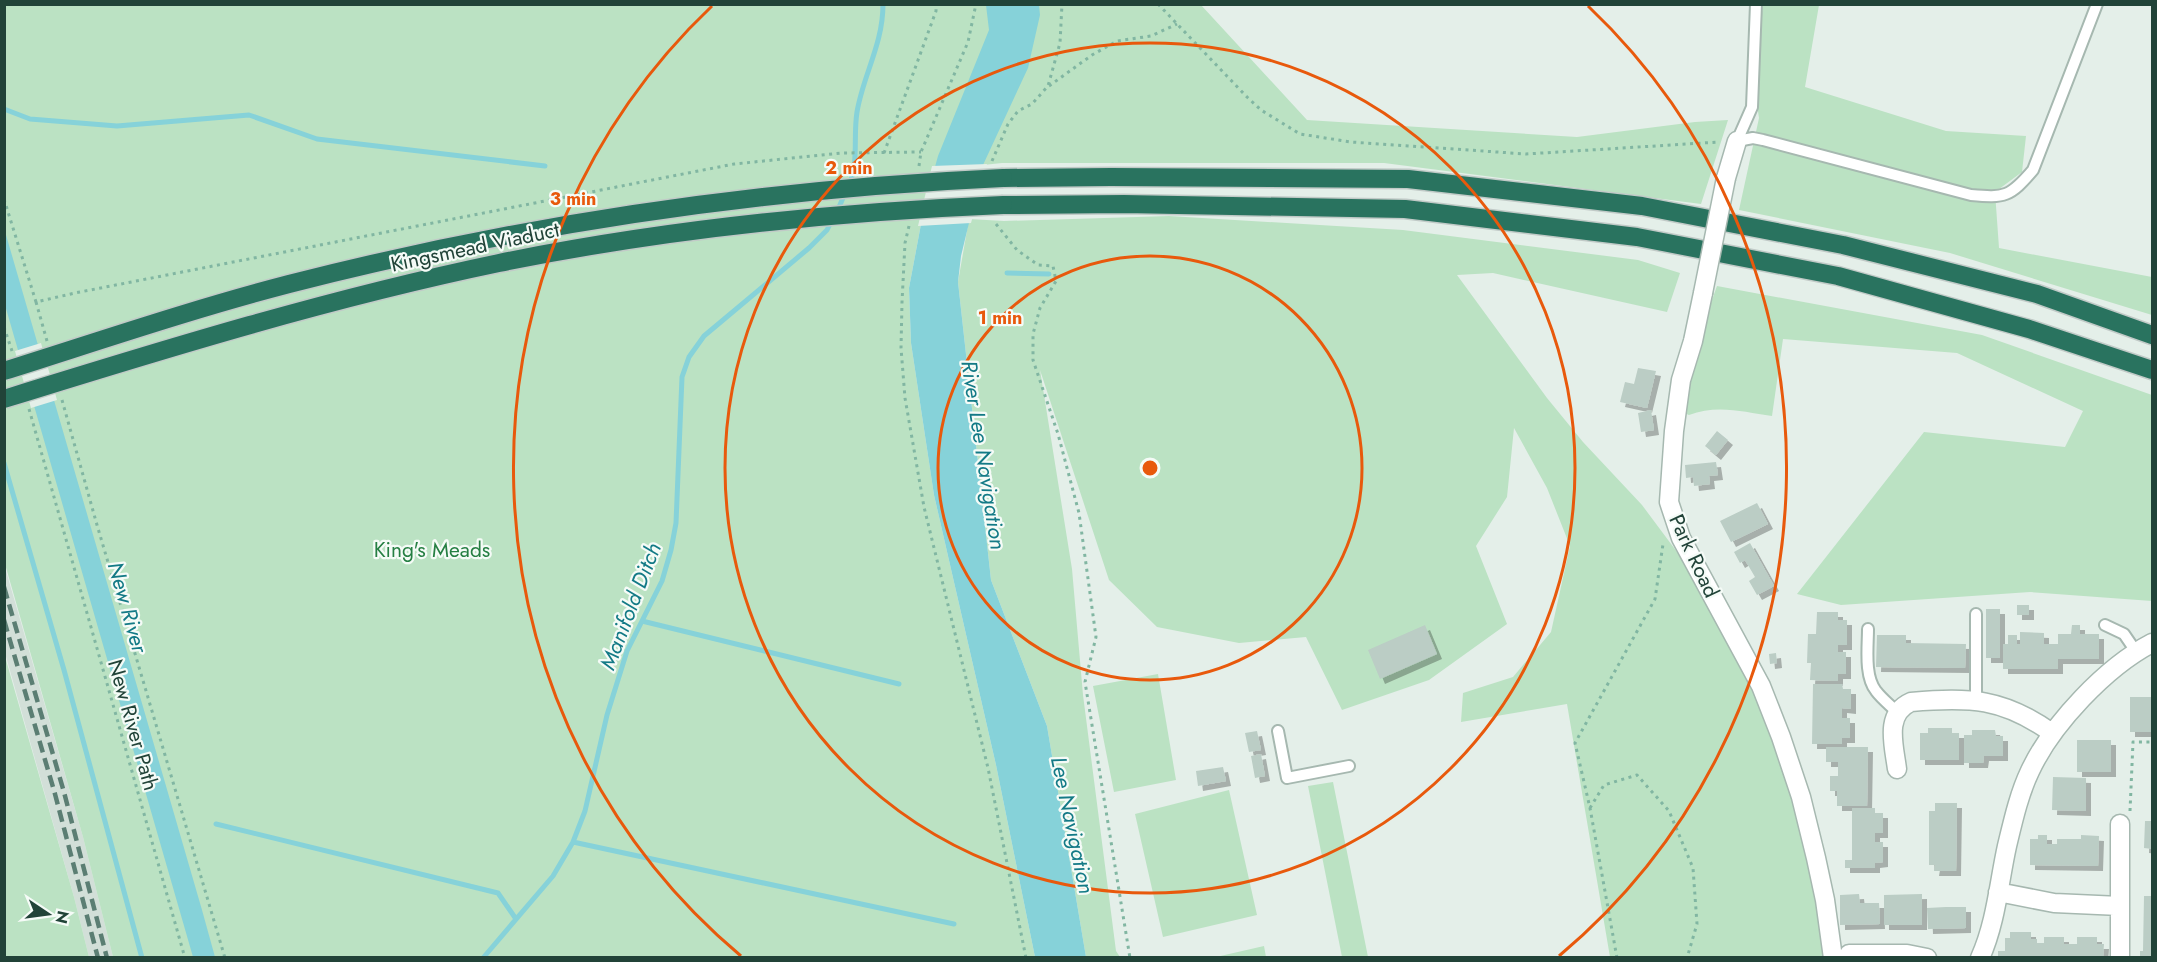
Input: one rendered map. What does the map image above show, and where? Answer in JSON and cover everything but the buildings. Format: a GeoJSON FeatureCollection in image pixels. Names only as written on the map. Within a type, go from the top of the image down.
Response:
{"type":"FeatureCollection","features":[{"type":"Feature","properties":{"kind":"highway","name":"Kingsmead Viaduct"},"geometry":{"type":"LineString","coordinates":[[9,365],[287,285],[493,237],[611,216],[726,200],[998,175],[1408,179],[1642,206],[1843,245],[1991,282],[2037,294],[2152,335]]}},
{"type":"Feature","properties":{"kind":"highway","name":"Kingsmead Viaduct"},"geometry":{"type":"LineString","coordinates":[[4,399],[204,336],[293,311],[500,263],[618,242],[734,226],[853,214],[1003,205],[1124,204],[1405,209],[1636,237],[1838,276],[2029,328],[2152,370]]}},
{"type":"Feature","properties":{"kind":"street","name":"Park Road"},"geometry":{"type":"LineString","coordinates":[[1737,141],[1726,178],[1693,341],[1681,380],[1673,440],[1669,502],[1681,538],[1761,686],[1781,737],[1801,797],[1825,900],[1841,956]]}},
{"type":"Feature","properties":{"kind":"street"},"geometry":{"type":"LineString","coordinates":[[1980,957],[1990,929],[2018,803],[2032,766],[2052,734],[2084,696],[2114,670],[2145,648]]}},
{"type":"Feature","properties":{"kind":"street"},"geometry":{"type":"LineString","coordinates":[[1897,769],[1893,730],[1897,712],[1903,705],[1911,702],[1976,701],[1990,703],[2018,712],[2052,734]]}},
{"type":"Feature","properties":{"kind":"street"},"geometry":{"type":"LineString","coordinates":[[2120,824],[2120,957]]}},
{"type":"Feature","properties":{"kind":"street"},"geometry":{"type":"LineString","coordinates":[[1998,892],[2054,903],[2120,906]]}},
{"type":"Feature","properties":{"kind":"street"},"geometry":{"type":"LineString","coordinates":[[1841,956],[1907,954],[1927,957]]}},
{"type":"Feature","properties":{"kind":"lane"},"geometry":{"type":"LineString","coordinates":[[1737,141],[1752,107],[1756,4]]}},
{"type":"Feature","properties":{"kind":"lane"},"geometry":{"type":"LineString","coordinates":[[1737,141],[1753,138],[1763,140],[1971,195],[1997,197],[2017,189],[2033,170],[2097,4]]}},
{"type":"Feature","properties":{"kind":"lane"},"geometry":{"type":"LineString","coordinates":[[1976,701],[1977,614]]}},
{"type":"Feature","properties":{"kind":"lane"},"geometry":{"type":"LineString","coordinates":[[2105,625],[2145,648]]}},
{"type":"Feature","properties":{"kind":"lane"},"geometry":{"type":"LineString","coordinates":[[1868,629],[1869,671],[1872,684],[1875,691],[1897,712]]}},
{"type":"Feature","properties":{"kind":"lane"},"geometry":{"type":"LineString","coordinates":[[1278,731],[1287,778],[1349,766]]}},
{"type":"Feature","properties":{"kind":"path"},"geometry":{"type":"LineString","coordinates":[[884,153],[936,11],[936,4]]}},
{"type":"Feature","properties":{"kind":"path"},"geometry":{"type":"LineString","coordinates":[[918,173],[921,152],[968,42],[976,4]]}},
{"type":"Feature","properties":{"kind":"path"},"geometry":{"type":"LineString","coordinates":[[1048,86],[1060,43],[1062,4]]}},
{"type":"Feature","properties":{"kind":"path"},"geometry":{"type":"LineString","coordinates":[[1158,4],[1261,110],[1300,134],[1351,142],[1526,154],[1737,141]]}},
{"type":"Feature","properties":{"kind":"path"},"geometry":{"type":"LineString","coordinates":[[998,175],[992,160],[1008,124],[1018,111],[1032,104],[1048,86],[1117,40],[1151,36],[1177,24]]}},
{"type":"Feature","properties":{"kind":"path"},"geometry":{"type":"LineString","coordinates":[[36,302],[734,164],[842,153],[921,152]]}},
{"type":"Feature","properties":{"kind":"path"},"geometry":{"type":"LineString","coordinates":[[4,199],[48,347]]}},
{"type":"Feature","properties":{"kind":"path"},"geometry":{"type":"LineString","coordinates":[[909,223],[905,243],[902,302],[901,348],[905,398],[924,507],[988,768],[1026,957]]}},
{"type":"Feature","properties":{"kind":"path"},"geometry":{"type":"LineString","coordinates":[[995,223],[1017,250],[1038,265],[1053,266],[1056,281],[1040,308],[1034,334],[1033,360],[1058,434],[1079,513],[1096,637],[1085,682],[1130,957]]}},
{"type":"Feature","properties":{"kind":"path"},"geometry":{"type":"LineString","coordinates":[[4,327],[9,365]]}},
{"type":"Feature","properties":{"kind":"path"},"geometry":{"type":"LineString","coordinates":[[60,391],[96,525],[225,957]]}},
{"type":"Feature","properties":{"kind":"path","name":"New River Path"},"geometry":{"type":"LineString","coordinates":[[27,404],[185,957]]}},
{"type":"Feature","properties":{"kind":"path"},"geometry":{"type":"LineString","coordinates":[[1617,957],[1590,807],[1575,743],[1655,598],[1665,534]]}},
{"type":"Feature","properties":{"kind":"path"},"geometry":{"type":"LineString","coordinates":[[2120,824],[2130,813],[2133,742],[2152,742]]}},
{"type":"Feature","properties":{"kind":"path"},"geometry":{"type":"LineString","coordinates":[[1590,807],[1604,785],[1637,776],[1669,811],[1693,868],[1696,924],[1687,957]]}},
{"type":"Feature","properties":{"kind":"shaded area"},"geometry":{"type":"Polygon","coordinates":[[[4,564],[83,837],[113,957],[89,957],[5,653],[4,564]]]}},
{"type":"Feature","properties":{"kind":"green space","name":"King's Meads"},"geometry":{"type":"Polygon","coordinates":[[[5,5],[1201,5],[1307,120],[1577,137],[1728,120],[1701,204],[1384,163],[1002,163],[983,165],[925,203],[909,288],[911,343],[934,495],[996,765],[1035,957],[113,957],[83,837],[5,564],[5,5]]]}},
{"type":"Feature","properties":{"kind":"green space"},"geometry":{"type":"Polygon","coordinates":[[[1763,5],[1819,5],[1805,87],[1946,131],[2026,136],[2022,172],[1995,192],[1999,248],[2152,277],[2152,315],[1950,253],[1739,210],[1759,118],[1753,78],[1763,5]]]}},
{"type":"Feature","properties":{"kind":"green space"},"geometry":{"type":"Polygon","coordinates":[[[1169,216],[1403,230],[1638,260],[1680,273],[1667,312],[1493,273],[1457,275],[1547,398],[1583,442],[1642,505],[1680,556],[1758,688],[1800,812],[1827,957],[1610,957],[1567,704],[1461,722],[1463,693],[1513,677],[1551,632],[1570,546],[1547,488],[1514,428],[1507,497],[1476,546],[1507,624],[1429,680],[1342,710],[1306,637],[1239,643],[1157,627],[1109,580],[1040,370],[1072,569],[1083,695],[1116,951],[1120,957],[1086,957],[1047,726],[991,580],[958,282],[969,219],[1004,221],[1169,216]]]}},
{"type":"Feature","properties":{"kind":"green space"},"geometry":{"type":"Polygon","coordinates":[[[1717,286],[1982,335],[2152,395],[2152,601],[2030,592],[1841,605],[1797,594],[1924,432],[2065,447],[2083,411],[1957,353],[1783,339],[1772,416],[1720,409],[1689,415],[1684,413],[1692,355],[1717,286]]]}},
{"type":"Feature","properties":{"kind":"green space"},"geometry":{"type":"Polygon","coordinates":[[[4,653],[74,897],[89,957],[5,957],[4,653]]]}},
{"type":"Feature","properties":{"kind":"green space"},"geometry":{"type":"Polygon","coordinates":[[[1158,674],[1176,780],[1114,792],[1093,686],[1158,674]]]}},
{"type":"Feature","properties":{"kind":"green space"},"geometry":{"type":"Polygon","coordinates":[[[1333,782],[1368,957],[1342,957],[1308,786],[1333,782]]]}},
{"type":"Feature","properties":{"kind":"green space"},"geometry":{"type":"Polygon","coordinates":[[[1229,790],[1257,915],[1163,937],[1135,814],[1229,790]]]}},
{"type":"Feature","properties":{"kind":"green space"},"geometry":{"type":"Polygon","coordinates":[[[1264,946],[1266,957],[1216,957],[1264,946]]]}},
{"type":"Feature","properties":{"kind":"water"},"geometry":{"type":"Polygon","coordinates":[[[986,5],[1039,5],[1040,15],[1028,68],[983,165],[961,256],[958,282],[991,580],[1047,726],[1086,957],[1035,957],[996,765],[934,495],[911,343],[909,288],[925,203],[938,156],[989,30],[986,5]]]}},
{"type":"Feature","properties":{"kind":"water"},"geometry":{"type":"Polygon","coordinates":[[[4,228],[215,957],[193,957],[5,305],[4,228]]]}},
{"type":"Feature","properties":{"kind":"pier"},"geometry":{"type":"Polygon","coordinates":[[[987,164],[971,223],[918,226],[932,166],[987,164]]]}},
{"type":"Feature","properties":{"kind":"pier"},"geometry":{"type":"Polygon","coordinates":[[[41,343],[57,400],[31,408],[15,351],[41,343]]]}},
{"type":"Feature","properties":{"kind":"waterway"},"geometry":{"type":"LineString","coordinates":[[849,185],[855,158],[857,112],[880,33],[883,4]]}},
{"type":"Feature","properties":{"kind":"waterway"},"geometry":{"type":"LineString","coordinates":[[4,109],[30,119],[117,126],[249,115],[317,139],[545,166]]}},
{"type":"Feature","properties":{"kind":"waterway"},"geometry":{"type":"LineString","coordinates":[[837,212],[845,193]]}},
{"type":"Feature","properties":{"kind":"waterway","name":"Manifold Ditch"},"geometry":{"type":"LineString","coordinates":[[483,958],[553,876],[573,842],[585,811],[607,715],[627,651],[662,581],[671,550],[676,523],[682,377],[689,357],[704,336],[809,248],[827,230],[832,220]]}},
{"type":"Feature","properties":{"kind":"waterway"},"geometry":{"type":"LineString","coordinates":[[1007,273],[1049,274]]}},
{"type":"Feature","properties":{"kind":"waterway"},"geometry":{"type":"LineString","coordinates":[[4,463],[64,670],[142,958]]}},
{"type":"Feature","properties":{"kind":"waterway"},"geometry":{"type":"LineString","coordinates":[[642,621],[899,684]]}},
{"type":"Feature","properties":{"kind":"waterway"},"geometry":{"type":"LineString","coordinates":[[216,824],[498,893],[516,919]]}},
{"type":"Feature","properties":{"kind":"waterway"},"geometry":{"type":"LineString","coordinates":[[573,842],[954,924]]}},
{"type":"Feature","properties":{"kind":"railway"},"geometry":{"type":"LineString","coordinates":[[4,587],[64,792],[107,958]]}},
{"type":"Feature","properties":{"kind":"railway"},"geometry":{"type":"LineString","coordinates":[[4,620],[55,794],[98,958]]}},
{"type":"Feature","properties":{"kind":"water label","name":"River Lee Navigation"},"geometry":{"type":"Point","coordinates":[984,455]}},
{"type":"Feature","properties":{"kind":"water label","name":"New River"},"geometry":{"type":"Point","coordinates":[128,607]}},
{"type":"Feature","properties":{"kind":"water label","name":"Lee Navigation"},"geometry":{"type":"Point","coordinates":[1073,825]}}]}
